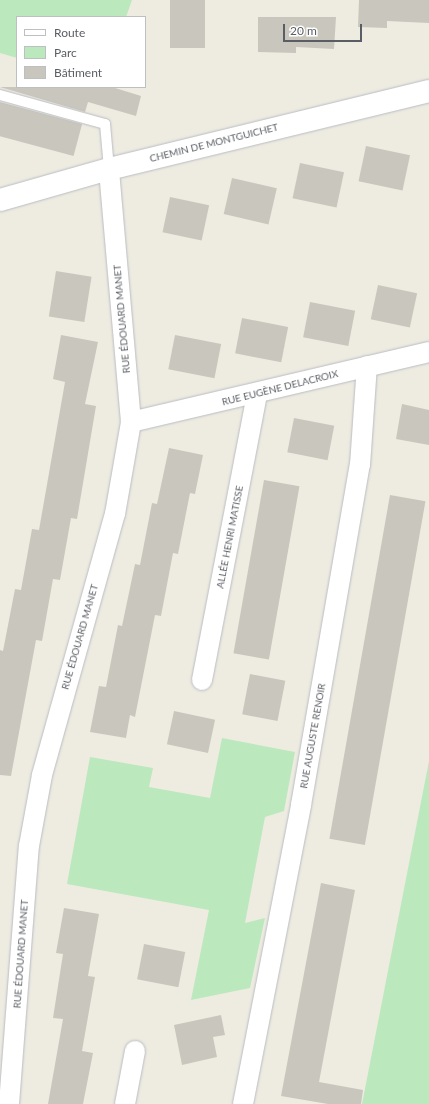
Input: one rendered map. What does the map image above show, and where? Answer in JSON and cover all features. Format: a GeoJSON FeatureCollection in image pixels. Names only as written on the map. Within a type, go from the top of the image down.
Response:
{"type":"FeatureCollection","features":[{"type":"Feature","properties":{"kind":"street","name":"CHEMIN DE MONTGUICHET"},"geometry":{"type":"LineString","coordinates":[[0,200],[109,169],[429,91]]}},
{"type":"Feature","properties":{"kind":"street","name":"RUE ÉDOUARD MANET"},"geometry":{"type":"LineString","coordinates":[[9,1104],[30,846],[42,775],[115,514],[131,422],[109,169]]}},
{"type":"Feature","properties":{"kind":"street","name":"RUE EUGÈNE DELACROIX"},"geometry":{"type":"LineString","coordinates":[[131,422],[257,395],[367,366],[429,352]]}},
{"type":"Feature","properties":{"kind":"street","name":"RUE AUGUSTE RENOIR"},"geometry":{"type":"LineString","coordinates":[[243,1104],[301,805],[358,472],[367,366]]}},
{"type":"Feature","properties":{"kind":"street","name":"ALLÉE HENRI MATISSE"},"geometry":{"type":"LineString","coordinates":[[202,680],[257,395]]}},
{"type":"Feature","properties":{"kind":"street"},"geometry":{"type":"LineString","coordinates":[[125,1104],[135,1052]]}},
{"type":"Feature","properties":{"kind":"lane"},"geometry":{"type":"LineString","coordinates":[[0,95],[105,124],[109,169]]}},
{"type":"Feature","properties":{"kind":"green space"},"geometry":{"type":"Polygon","coordinates":[[[0,0],[132,0],[126,16],[16,16],[16,58],[0,53],[0,0]]]}},
{"type":"Feature","properties":{"kind":"green space"},"geometry":{"type":"Polygon","coordinates":[[[222,738],[295,752],[284,811],[265,817],[245,923],[265,918],[250,988],[191,1000],[209,910],[67,884],[90,757],[153,768],[149,787],[210,798],[222,738]]]}},
{"type":"Feature","properties":{"kind":"green space"},"geometry":{"type":"Polygon","coordinates":[[[429,761],[429,1104],[362,1104],[429,761]]]}},
{"type":"Feature","properties":{"kind":"building"},"geometry":{"type":"Polygon","coordinates":[[[170,0],[205,0],[205,48],[170,48],[170,0]]]}},
{"type":"Feature","properties":{"kind":"building"},"geometry":{"type":"Polygon","coordinates":[[[359,0],[429,0],[429,23],[387,21],[387,28],[358,27],[359,0]]]}},
{"type":"Feature","properties":{"kind":"building"},"geometry":{"type":"Polygon","coordinates":[[[258,17],[336,17],[334,49],[296,47],[296,53],[258,52],[258,17]]]}},
{"type":"Feature","properties":{"kind":"building"},"geometry":{"type":"Polygon","coordinates":[[[0,87],[115,88],[141,96],[136,116],[88,102],[85,112],[0,87]]]}},
{"type":"Feature","properties":{"kind":"building"},"geometry":{"type":"Polygon","coordinates":[[[0,102],[82,124],[74,156],[0,136],[0,102]]]}},
{"type":"Feature","properties":{"kind":"building"},"geometry":{"type":"Polygon","coordinates":[[[366,146],[410,155],[403,191],[359,181],[366,146]]]}},
{"type":"Feature","properties":{"kind":"building"},"geometry":{"type":"Polygon","coordinates":[[[300,163],[344,172],[337,208],[293,198],[300,163]]]}},
{"type":"Feature","properties":{"kind":"building"},"geometry":{"type":"Polygon","coordinates":[[[232,178],[277,188],[268,224],[224,214],[232,178]]]}},
{"type":"Feature","properties":{"kind":"building"},"geometry":{"type":"Polygon","coordinates":[[[170,197],[209,205],[202,241],[163,232],[170,197]]]}},
{"type":"Feature","properties":{"kind":"building"},"geometry":{"type":"Polygon","coordinates":[[[56,271],[92,277],[84,322],[49,316],[56,271]]]}},
{"type":"Feature","properties":{"kind":"building"},"geometry":{"type":"Polygon","coordinates":[[[378,285],[417,293],[410,328],[371,319],[378,285]]]}},
{"type":"Feature","properties":{"kind":"building"},"geometry":{"type":"Polygon","coordinates":[[[310,302],[355,311],[348,346],[303,337],[310,302]]]}},
{"type":"Feature","properties":{"kind":"building"},"geometry":{"type":"Polygon","coordinates":[[[242,318],[288,327],[281,362],[235,353],[242,318]]]}},
{"type":"Feature","properties":{"kind":"building"},"geometry":{"type":"Polygon","coordinates":[[[61,335],[98,342],[85,404],[96,406],[77,519],[71,518],[60,580],[53,579],[42,641],[36,640],[11,776],[0,775],[0,650],[3,651],[15,589],[21,590],[32,529],[39,530],[65,382],[53,379],[61,335]]]}},
{"type":"Feature","properties":{"kind":"building"},"geometry":{"type":"Polygon","coordinates":[[[175,335],[221,344],[214,378],[168,369],[175,335]]]}},
{"type":"Feature","properties":{"kind":"building"},"geometry":{"type":"Polygon","coordinates":[[[402,404],[429,410],[429,445],[396,439],[402,404]]]}},
{"type":"Feature","properties":{"kind":"building"},"geometry":{"type":"Polygon","coordinates":[[[294,418],[334,426],[328,460],[287,452],[294,418]]]}},
{"type":"Feature","properties":{"kind":"building"},"geometry":{"type":"Polygon","coordinates":[[[169,448],[203,455],[195,494],[190,493],[178,554],[173,553],[161,616],[155,615],[135,717],[130,715],[126,738],[90,732],[99,686],[106,687],[118,625],[122,626],[135,564],[140,565],[152,503],[157,504],[169,448]]]}},
{"type":"Feature","properties":{"kind":"building"},"geometry":{"type":"Polygon","coordinates":[[[264,480],[299,486],[269,660],[233,653],[264,480]]]}},
{"type":"Feature","properties":{"kind":"building"},"geometry":{"type":"Polygon","coordinates":[[[390,495],[425,501],[365,845],[329,839],[390,495]]]}},
{"type":"Feature","properties":{"kind":"building"},"geometry":{"type":"Polygon","coordinates":[[[250,674],[285,681],[278,721],[242,714],[250,674]]]}},
{"type":"Feature","properties":{"kind":"building"},"geometry":{"type":"Polygon","coordinates":[[[174,711],[215,720],[208,753],[167,744],[174,711]]]}},
{"type":"Feature","properties":{"kind":"building"},"geometry":{"type":"Polygon","coordinates":[[[321,883],[355,890],[319,1082],[363,1090],[361,1104],[328,1104],[281,1096],[321,883]]]}},
{"type":"Feature","properties":{"kind":"building"},"geometry":{"type":"Polygon","coordinates":[[[64,908],[99,914],[88,976],[95,977],[82,1051],[93,1053],[83,1104],[48,1104],[63,1019],[53,1018],[63,954],[56,953],[64,908]]]}},
{"type":"Feature","properties":{"kind":"building"},"geometry":{"type":"Polygon","coordinates":[[[144,944],[185,952],[178,987],[137,979],[144,944]]]}},
{"type":"Feature","properties":{"kind":"building"},"geometry":{"type":"Polygon","coordinates":[[[221,1015],[225,1035],[213,1037],[217,1057],[182,1065],[174,1025],[221,1015]]]}}]}
